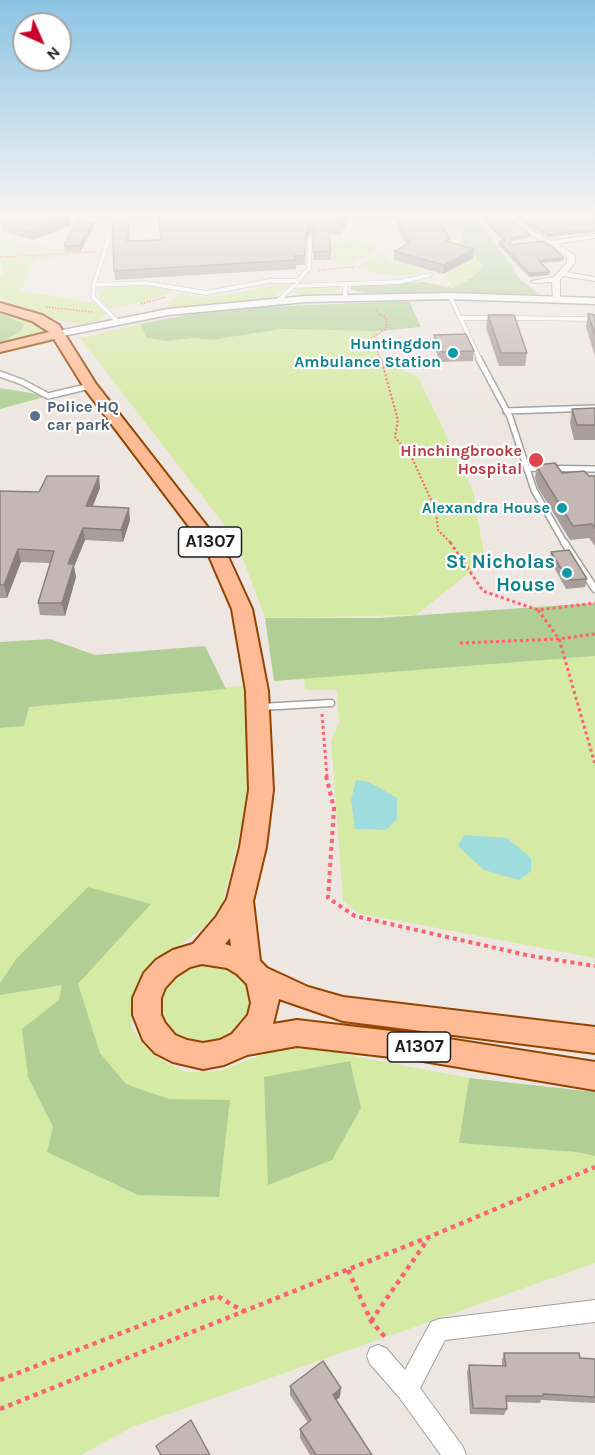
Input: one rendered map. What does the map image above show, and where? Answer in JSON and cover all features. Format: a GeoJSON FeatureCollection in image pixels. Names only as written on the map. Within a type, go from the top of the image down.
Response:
{"type":"FeatureCollection","features":[{"type":"Feature","properties":{"kind":"main road","name":"A1307"},"geometry":{"type":"LineString","coordinates":[[0,307],[37,318],[54,328],[90,386],[215,548],[242,609],[258,707],[261,790],[253,847],[240,901],[225,925],[202,953]]}},
{"type":"Feature","properties":{"kind":"main road"},"geometry":{"type":"LineString","coordinates":[[0,348],[58,334]]}},
{"type":"Feature","properties":{"kind":"main road","name":"A1307"},"geometry":{"type":"LineString","coordinates":[[240,901],[252,971],[302,996],[343,1009],[595,1040]]}},
{"type":"Feature","properties":{"kind":"main road"},"geometry":{"type":"LineString","coordinates":[[202,953],[234,958],[252,971],[263,989],[264,1011],[254,1031],[242,1043],[224,1052],[203,1056],[183,1053],[165,1044],[153,1031],[147,1015],[147,998],[154,981],[166,968],[183,958],[202,953]]}},
{"type":"Feature","properties":{"kind":"main road","name":"A1307"},"geometry":{"type":"LineString","coordinates":[[242,1043],[297,1033],[417,1047],[595,1076]]}},
{"type":"Feature","properties":{"kind":"street"},"geometry":{"type":"LineString","coordinates":[[556,299],[558,283]]}},
{"type":"Feature","properties":{"kind":"street"},"geometry":{"type":"LineString","coordinates":[[58,334],[117,321],[203,308],[278,301],[373,296],[450,296],[595,301]]}},
{"type":"Feature","properties":{"kind":"street"},"geometry":{"type":"LineString","coordinates":[[37,318],[87,327]]}},
{"type":"Feature","properties":{"kind":"street"},"geometry":{"type":"LineString","coordinates":[[406,1389],[439,1330],[595,1311]]}},
{"type":"Feature","properties":{"kind":"street"},"geometry":{"type":"LineString","coordinates":[[378,1356],[406,1389],[455,1455]]}},
{"type":"Feature","properties":{"kind":"lane"},"geometry":{"type":"LineString","coordinates":[[117,321],[93,297],[94,285],[146,283],[180,290],[206,292],[258,283]]}},
{"type":"Feature","properties":{"kind":"lane"},"geometry":{"type":"LineString","coordinates":[[278,301],[296,283]]}},
{"type":"Feature","properties":{"kind":"lane"},"geometry":{"type":"LineString","coordinates":[[292,286],[375,283]]}},
{"type":"Feature","properties":{"kind":"lane"},"geometry":{"type":"LineString","coordinates":[[345,284],[345,297]]}},
{"type":"Feature","properties":{"kind":"lane"},"geometry":{"type":"LineString","coordinates":[[450,296],[506,411],[534,490],[556,530],[595,589]]}},
{"type":"Feature","properties":{"kind":"lane"},"geometry":{"type":"LineString","coordinates":[[461,318],[595,319]]}},
{"type":"Feature","properties":{"kind":"lane"},"geometry":{"type":"LineString","coordinates":[[0,374],[22,382],[48,396],[90,386]]}},
{"type":"Feature","properties":{"kind":"lane"},"geometry":{"type":"LineString","coordinates":[[506,411],[595,408]]}},
{"type":"Feature","properties":{"kind":"lane"},"geometry":{"type":"LineString","coordinates":[[526,468],[595,469]]}},
{"type":"Feature","properties":{"kind":"lane"},"geometry":{"type":"LineString","coordinates":[[258,707],[331,703]]}},
{"type":"Feature","properties":{"kind":"path"},"geometry":{"type":"LineString","coordinates":[[373,296],[378,313],[386,318],[387,328],[372,338],[384,366],[398,420],[395,437],[413,460],[436,511],[438,530],[453,544],[483,591],[538,610],[595,603]]}},
{"type":"Feature","properties":{"kind":"path"},"geometry":{"type":"LineString","coordinates":[[538,610],[559,639],[595,764]]}},
{"type":"Feature","properties":{"kind":"path"},"geometry":{"type":"LineString","coordinates":[[460,643],[559,639],[595,634]]}},
{"type":"Feature","properties":{"kind":"path"},"geometry":{"type":"LineString","coordinates":[[321,704],[325,736],[325,770],[334,808],[328,898],[355,916],[520,954],[595,966]]}},
{"type":"Feature","properties":{"kind":"path"},"geometry":{"type":"LineString","coordinates":[[0,1409],[245,1312],[595,1167]]}},
{"type":"Feature","properties":{"kind":"path"},"geometry":{"type":"LineString","coordinates":[[371,1321],[429,1237]]}},
{"type":"Feature","properties":{"kind":"path"},"geometry":{"type":"LineString","coordinates":[[348,1270],[371,1321],[386,1338],[378,1356]]}},
{"type":"Feature","properties":{"kind":"path"},"geometry":{"type":"LineString","coordinates":[[0,1380],[217,1296],[245,1312]]}},
{"type":"Feature","properties":{"kind":"green space"},"geometry":{"type":"Polygon","coordinates":[[[0,283],[25,283],[21,291],[93,302],[106,314],[98,321],[80,324],[62,321],[12,305],[0,296],[0,283]]]}},
{"type":"Feature","properties":{"kind":"green space"},"geometry":{"type":"Polygon","coordinates":[[[271,283],[289,285],[273,298],[167,308],[170,301],[183,293],[185,293],[183,296],[214,297],[272,286],[271,283]]]}},
{"type":"Feature","properties":{"kind":"green space"},"geometry":{"type":"Polygon","coordinates":[[[428,283],[453,288],[462,283],[525,283],[538,294],[366,293],[351,290],[351,286],[428,283]]]}},
{"type":"Feature","properties":{"kind":"green space"},"geometry":{"type":"Polygon","coordinates":[[[452,283],[462,283],[456,287],[449,286],[452,283]]]}},
{"type":"Feature","properties":{"kind":"green space"},"geometry":{"type":"Polygon","coordinates":[[[151,286],[175,291],[148,301],[110,309],[100,299],[100,291],[105,287],[151,286]]]}},
{"type":"Feature","properties":{"kind":"green space"},"geometry":{"type":"Polygon","coordinates":[[[339,287],[341,291],[334,294],[305,296],[290,293],[297,289],[339,287]]]}},
{"type":"Feature","properties":{"kind":"green space"},"geometry":{"type":"Polygon","coordinates":[[[409,301],[421,327],[380,331],[282,329],[211,340],[193,338],[167,341],[146,338],[141,324],[186,315],[263,307],[409,301]]]}},
{"type":"Feature","properties":{"kind":"green space"},"geometry":{"type":"Polygon","coordinates":[[[0,309],[36,323],[41,328],[40,333],[0,344],[21,331],[14,319],[0,313],[0,309]]]}},
{"type":"Feature","properties":{"kind":"green space"},"geometry":{"type":"Polygon","coordinates":[[[0,313],[24,324],[21,331],[0,344],[0,313]]]}},
{"type":"Feature","properties":{"kind":"green space"},"geometry":{"type":"Polygon","coordinates":[[[141,324],[146,338],[167,341],[193,338],[211,340],[282,329],[380,331],[372,339],[380,360],[418,377],[473,491],[485,560],[416,615],[265,618],[236,540],[80,338],[141,324]]]}},
{"type":"Feature","properties":{"kind":"green space"},"geometry":{"type":"Polygon","coordinates":[[[0,388],[48,396],[0,409],[0,388]]]}},
{"type":"Feature","properties":{"kind":"green space"},"geometry":{"type":"Polygon","coordinates":[[[595,603],[595,656],[274,681],[265,618],[379,618],[595,603]]]}},
{"type":"Feature","properties":{"kind":"green space"},"geometry":{"type":"Polygon","coordinates":[[[50,639],[95,655],[205,646],[226,689],[29,707],[24,726],[0,728],[0,642],[50,639]]]}},
{"type":"Feature","properties":{"kind":"green space"},"geometry":{"type":"Polygon","coordinates":[[[595,656],[595,958],[358,913],[343,900],[331,740],[339,723],[337,690],[305,690],[304,678],[595,656]]]}},
{"type":"Feature","properties":{"kind":"green space"},"geometry":{"type":"Polygon","coordinates":[[[250,685],[250,793],[222,904],[204,927],[144,973],[131,997],[132,1029],[153,1055],[184,1072],[219,1071],[291,1044],[469,1078],[460,1143],[576,1152],[595,1156],[595,1263],[132,1427],[81,1455],[0,1455],[0,728],[24,726],[29,707],[250,685]]]}},
{"type":"Feature","properties":{"kind":"green space"},"geometry":{"type":"Polygon","coordinates":[[[88,887],[151,904],[78,984],[100,1053],[126,1084],[148,1092],[170,1099],[230,1100],[219,1197],[138,1195],[47,1152],[53,1127],[28,1077],[22,1029],[59,1000],[62,985],[0,995],[0,983],[17,958],[88,887]]]}},
{"type":"Feature","properties":{"kind":"green space"},"geometry":{"type":"Polygon","coordinates":[[[199,963],[229,966],[249,983],[253,1009],[237,1034],[206,1045],[176,1038],[159,1015],[162,988],[184,968],[199,963]]]}},
{"type":"Feature","properties":{"kind":"green space"},"geometry":{"type":"Polygon","coordinates":[[[350,1061],[361,1108],[332,1160],[268,1185],[264,1077],[350,1061]]]}},
{"type":"Feature","properties":{"kind":"green space"},"geometry":{"type":"Polygon","coordinates":[[[469,1078],[595,1092],[595,1156],[576,1152],[459,1143],[469,1078]]]}},
{"type":"Feature","properties":{"kind":"water"},"geometry":{"type":"Polygon","coordinates":[[[356,780],[369,782],[397,798],[397,819],[386,830],[355,829],[351,800],[356,780]]]}},
{"type":"Feature","properties":{"kind":"water"},"geometry":{"type":"Polygon","coordinates":[[[464,835],[507,838],[531,858],[531,871],[519,880],[484,870],[458,846],[464,835]]]}},
{"type":"Feature","properties":{"kind":"building"},"geometry":{"type":"Polygon","coordinates":[[[588,314],[595,315],[595,335],[588,314]]]}},
{"type":"Feature","properties":{"kind":"building"},"geometry":{"type":"Polygon","coordinates":[[[488,315],[514,315],[527,353],[501,353],[488,315]]]}},
{"type":"Feature","properties":{"kind":"building"},"geometry":{"type":"Polygon","coordinates":[[[466,334],[474,351],[442,352],[434,335],[466,334]]]}},
{"type":"Feature","properties":{"kind":"building"},"geometry":{"type":"Polygon","coordinates":[[[595,408],[595,425],[577,425],[572,409],[595,408]]]}},
{"type":"Feature","properties":{"kind":"building"},"geometry":{"type":"Polygon","coordinates":[[[555,463],[562,473],[584,471],[589,476],[595,476],[595,528],[592,524],[573,526],[537,465],[555,463]]]}},
{"type":"Feature","properties":{"kind":"building"},"geometry":{"type":"Polygon","coordinates":[[[47,476],[99,476],[86,506],[129,508],[121,530],[83,528],[68,564],[74,564],[62,603],[38,603],[54,551],[18,549],[4,585],[0,585],[0,491],[39,492],[47,476]]]}},
{"type":"Feature","properties":{"kind":"building"},"geometry":{"type":"Polygon","coordinates":[[[569,550],[587,579],[568,580],[551,552],[569,550]]]}},
{"type":"Feature","properties":{"kind":"building"},"geometry":{"type":"Polygon","coordinates":[[[504,1353],[579,1353],[580,1358],[595,1359],[595,1397],[543,1394],[543,1396],[506,1396],[507,1409],[473,1408],[469,1365],[506,1366],[504,1353]]]}},
{"type":"Feature","properties":{"kind":"building"},"geometry":{"type":"Polygon","coordinates":[[[323,1361],[341,1388],[333,1395],[372,1455],[316,1455],[300,1429],[311,1420],[290,1386],[323,1361]]]}},
{"type":"Feature","properties":{"kind":"building"},"geometry":{"type":"Polygon","coordinates":[[[191,1420],[210,1455],[161,1455],[156,1446],[191,1420]]]}},
{"type":"Feature","properties":{"kind":"place","name":"Huntingdon Ambulance Station"},"geometry":{"type":"Point","coordinates":[453,353]}},
{"type":"Feature","properties":{"kind":"place","name":"Police HQ car park"},"geometry":{"type":"Point","coordinates":[35,416]}},
{"type":"Feature","properties":{"kind":"place","name":"Hinchingbrooke Hospital"},"geometry":{"type":"Point","coordinates":[536,460]}},
{"type":"Feature","properties":{"kind":"place","name":"Alexandra House"},"geometry":{"type":"Point","coordinates":[562,508]}},
{"type":"Feature","properties":{"kind":"place","name":"St Nicholas House"},"geometry":{"type":"Point","coordinates":[567,573]}}]}
